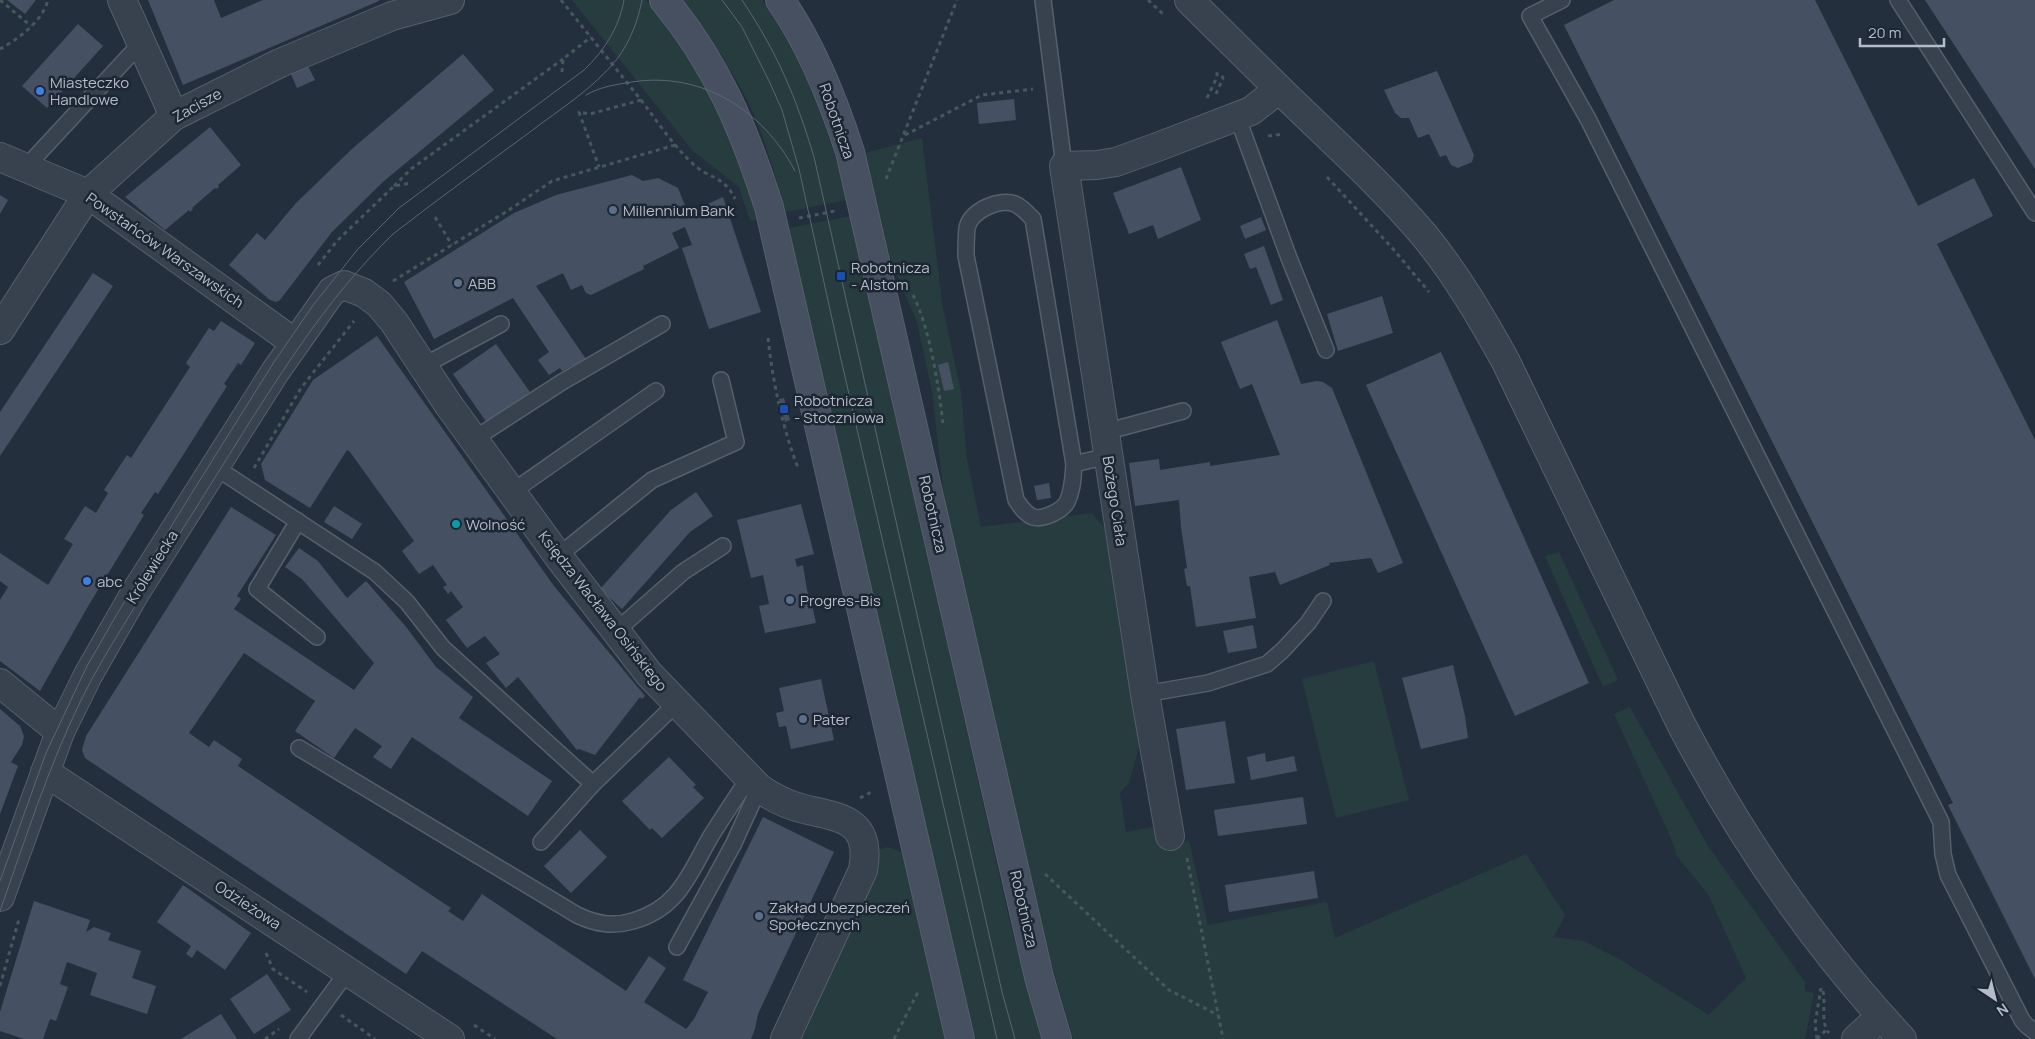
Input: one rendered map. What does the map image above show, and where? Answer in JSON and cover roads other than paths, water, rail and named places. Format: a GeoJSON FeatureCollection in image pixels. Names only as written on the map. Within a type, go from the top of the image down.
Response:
{"type":"FeatureCollection","features":[{"type":"Feature","properties":{"kind":"main road"},"geometry":{"type":"LineString","coordinates":[[664,0],[688,31],[712,70],[737,117],[757,169],[773,224],[960,1039]]}},
{"type":"Feature","properties":{"kind":"main road","name":"Robotnicza"},"geometry":{"type":"LineString","coordinates":[[780,0],[815,62],[840,120],[863,206],[1040,978],[1057,1039]]}},
{"type":"Feature","properties":{"kind":"street"},"geometry":{"type":"LineString","coordinates":[[122,0],[174,116]]}},
{"type":"Feature","properties":{"kind":"street","name":"Zacisze"},"geometry":{"type":"LineString","coordinates":[[0,330],[88,194],[174,116],[391,8],[450,0]]}},
{"type":"Feature","properties":{"kind":"street"},"geometry":{"type":"LineString","coordinates":[[1189,0],[1276,92],[1394,202],[1424,236],[1474,306],[1505,360],[1681,724],[1712,784],[1793,906],[1832,958],[1902,1039]]}},
{"type":"Feature","properties":{"kind":"street"},"geometry":{"type":"LineString","coordinates":[[1064,166],[1097,165],[1116,162],[1251,111],[1276,92]]}},
{"type":"Feature","properties":{"kind":"street","name":"Powstańców Warszawskich"},"geometry":{"type":"LineString","coordinates":[[0,157],[88,194],[295,343]]}},
{"type":"Feature","properties":{"kind":"street","name":"Bożego Ciała"},"geometry":{"type":"LineString","coordinates":[[1064,166],[1145,694],[1170,836]]}},
{"type":"Feature","properties":{"kind":"street","name":"Królewiecka"},"geometry":{"type":"LineString","coordinates":[[10,905],[45,772],[60,732],[88,675],[135,593],[295,343],[332,291],[344,285],[368,295]]}},
{"type":"Feature","properties":{"kind":"street","name":"Księdza Wacława Osińskiego"},"geometry":{"type":"LineString","coordinates":[[368,295],[394,322],[474,439],[558,556],[649,674],[754,783],[775,799],[803,809],[832,814],[843,819],[856,830],[863,841],[866,853],[863,870],[786,1039]]}},
{"type":"Feature","properties":{"kind":"street"},"geometry":{"type":"LineString","coordinates":[[0,683],[60,732]]}},
{"type":"Feature","properties":{"kind":"street","name":"Odzieżowa"},"geometry":{"type":"LineString","coordinates":[[45,772],[450,1039]]}},
{"type":"Feature","properties":{"kind":"street"},"geometry":{"type":"LineString","coordinates":[[1856,1039],[1881,1016]]}},
{"type":"Feature","properties":{"kind":"lane"},"geometry":{"type":"LineString","coordinates":[[1043,0],[1064,166]]}},
{"type":"Feature","properties":{"kind":"lane"},"geometry":{"type":"LineString","coordinates":[[1562,0],[1530,16],[1588,119],[1941,822],[1943,854],[1948,875],[2022,1020],[2035,1032]]}},
{"type":"Feature","properties":{"kind":"lane"},"geometry":{"type":"LineString","coordinates":[[1898,0],[2035,214]]}},
{"type":"Feature","properties":{"kind":"lane"},"geometry":{"type":"LineString","coordinates":[[26,167],[141,43]]}},
{"type":"Feature","properties":{"kind":"lane"},"geometry":{"type":"LineString","coordinates":[[1226,121],[1247,143],[1289,258],[1326,350]]}},
{"type":"Feature","properties":{"kind":"lane"},"geometry":{"type":"LineString","coordinates":[[1006,201],[1018,205],[1033,219],[1074,464],[1072,486],[1066,504],[1050,515],[1034,518],[1024,512],[1016,500],[966,256],[968,226],[977,214],[990,205],[1006,201]]}},
{"type":"Feature","properties":{"kind":"lane"},"geometry":{"type":"LineString","coordinates":[[423,366],[501,324]]}},
{"type":"Feature","properties":{"kind":"lane"},"geometry":{"type":"LineString","coordinates":[[474,439],[562,382],[662,324]]}},
{"type":"Feature","properties":{"kind":"lane"},"geometry":{"type":"LineString","coordinates":[[558,556],[652,480],[736,442],[721,380]]}},
{"type":"Feature","properties":{"kind":"lane"},"geometry":{"type":"LineString","coordinates":[[512,492],[656,391]]}},
{"type":"Feature","properties":{"kind":"lane"},"geometry":{"type":"LineString","coordinates":[[1074,464],[1106,444],[1183,411]]}},
{"type":"Feature","properties":{"kind":"lane"},"geometry":{"type":"LineString","coordinates":[[215,467],[375,572],[407,602],[443,648],[594,784]]}},
{"type":"Feature","properties":{"kind":"lane"},"geometry":{"type":"LineString","coordinates":[[298,521],[257,589],[317,637]]}},
{"type":"Feature","properties":{"kind":"lane"},"geometry":{"type":"LineString","coordinates":[[616,631],[683,572],[723,546]]}},
{"type":"Feature","properties":{"kind":"lane"},"geometry":{"type":"LineString","coordinates":[[1145,694],[1208,683],[1266,664],[1282,651],[1308,623],[1323,601]]}},
{"type":"Feature","properties":{"kind":"lane"},"geometry":{"type":"LineString","coordinates":[[541,842],[594,784],[677,703]]}},
{"type":"Feature","properties":{"kind":"lane"},"geometry":{"type":"LineString","coordinates":[[299,748],[577,916],[601,924],[614,925],[644,918],[665,906],[754,783]]}},
{"type":"Feature","properties":{"kind":"lane"},"geometry":{"type":"LineString","coordinates":[[678,947],[733,844],[754,783]]}},
{"type":"Feature","properties":{"kind":"lane"},"geometry":{"type":"LineString","coordinates":[[298,1039],[348,971]]}},
{"type":"Feature","properties":{"kind":"tram line"},"geometry":{"type":"LineString","coordinates":[[0,881],[46,753],[87,666],[117,614],[274,362],[314,304],[358,249],[399,208],[584,70],[610,38],[622,10],[624,0]]}},
{"type":"Feature","properties":{"kind":"tram line"},"geometry":{"type":"LineString","coordinates":[[0,911],[47,778],[86,690],[109,648],[164,559],[262,402],[302,343],[345,287],[393,234],[576,98],[608,70],[630,38],[642,0]]}},
{"type":"Feature","properties":{"kind":"tram line"},"geometry":{"type":"LineString","coordinates":[[722,0],[742,27],[769,81],[782,110],[799,169],[997,1039]]}},
{"type":"Feature","properties":{"kind":"tram line"},"geometry":{"type":"LineString","coordinates":[[742,0],[765,38],[793,95],[814,157],[1002,992],[1015,1039]]}},
{"type":"Feature","properties":{"kind":"tram line"},"geometry":{"type":"LineString","coordinates":[[586,95],[595,90],[610,86],[653,80],[678,82],[702,88],[725,98],[746,112],[765,129],[795,171]]}},
{"type":"Feature","properties":{"kind":"place","name":"Miasteczko Handlowe"},"geometry":{"type":"Point","coordinates":[40,91]}},
{"type":"Feature","properties":{"kind":"place","name":"Millennium Bank"},"geometry":{"type":"Point","coordinates":[613,210]}},
{"type":"Feature","properties":{"kind":"place","name":"Robotnicza - Alstom"},"geometry":{"type":"Point","coordinates":[841,276]}},
{"type":"Feature","properties":{"kind":"place","name":"ABB"},"geometry":{"type":"Point","coordinates":[458,283]}},
{"type":"Feature","properties":{"kind":"place","name":"Robotnicza - Stoczniowa"},"geometry":{"type":"Point","coordinates":[784,409]}},
{"type":"Feature","properties":{"kind":"place","name":"Wolność"},"geometry":{"type":"Point","coordinates":[456,524]}},
{"type":"Feature","properties":{"kind":"place","name":"abc"},"geometry":{"type":"Point","coordinates":[87,581]}},
{"type":"Feature","properties":{"kind":"place","name":"Progres-Bis"},"geometry":{"type":"Point","coordinates":[790,600]}},
{"type":"Feature","properties":{"kind":"place","name":"Pater"},"geometry":{"type":"Point","coordinates":[803,719]}},
{"type":"Feature","properties":{"kind":"place","name":"Zakład Ubezpieczeń Społecznych"},"geometry":{"type":"Point","coordinates":[759,916]}}]}
